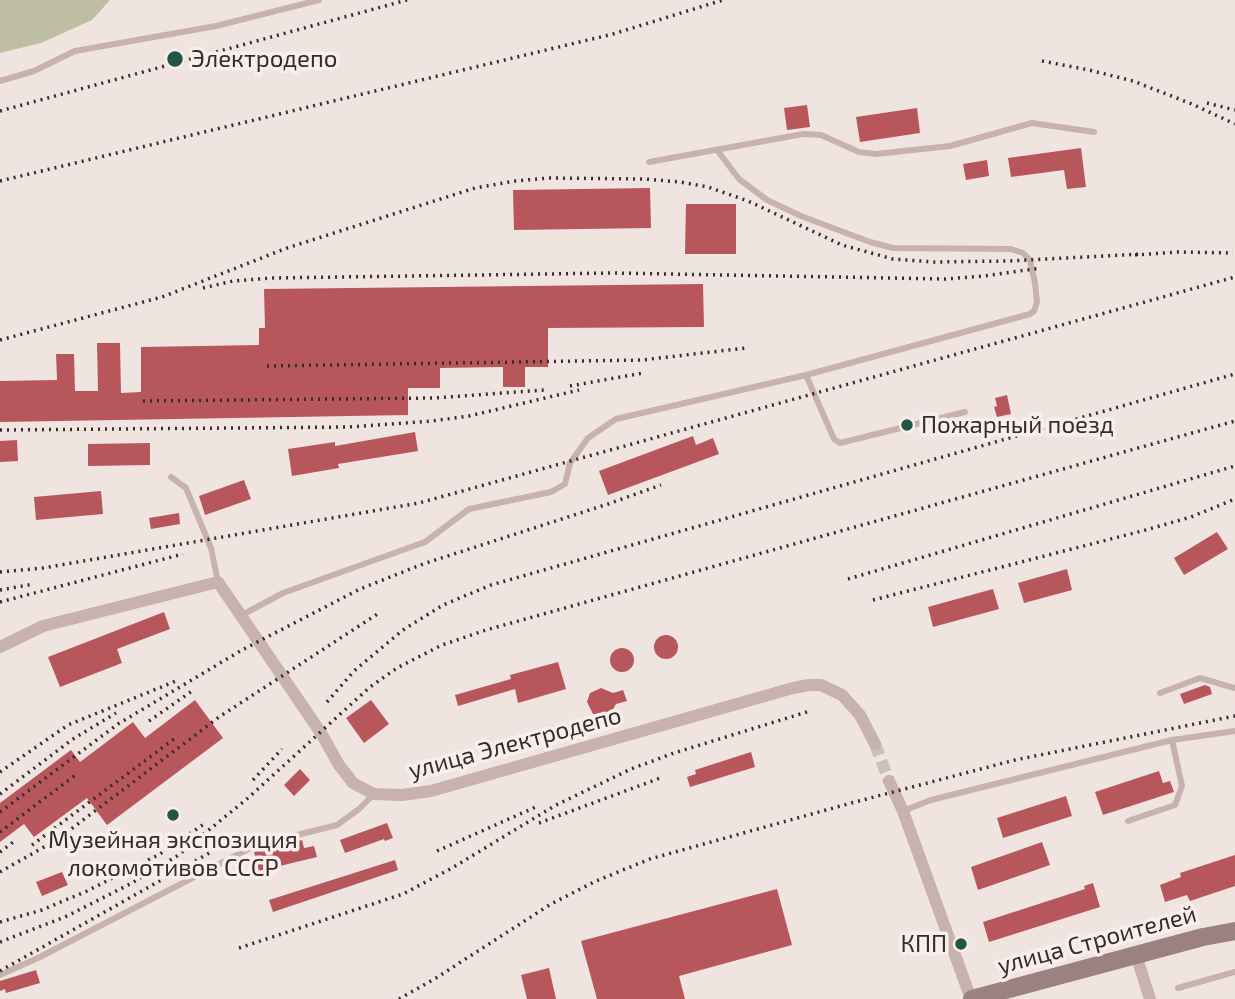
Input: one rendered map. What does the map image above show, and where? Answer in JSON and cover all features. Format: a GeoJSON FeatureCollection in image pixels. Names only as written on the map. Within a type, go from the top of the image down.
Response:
{"type":"FeatureCollection","features":[{"type":"Feature","properties":{"kind":"street"},"geometry":{"type":"LineString","coordinates":[[0,647],[43,626],[218,582],[321,733],[339,765],[353,783],[374,794]]}},
{"type":"Feature","properties":{"kind":"street","name":"улица Электродепо"},"geometry":{"type":"LineString","coordinates":[[374,794],[402,796],[431,791],[809,685],[821,685],[842,695],[860,715],[875,744]]}},
{"type":"Feature","properties":{"kind":"street"},"geometry":{"type":"LineString","coordinates":[[890,781],[971,999]]}},
{"type":"Feature","properties":{"kind":"street","name":"улица Строителей"},"geometry":{"type":"LineString","coordinates":[[971,999],[1203,937],[1235,931]]}},
{"type":"Feature","properties":{"kind":"street"},"geometry":{"type":"LineString","coordinates":[[1136,955],[1150,999]]}},
{"type":"Feature","properties":{"kind":"lane"},"geometry":{"type":"LineString","coordinates":[[0,80],[34,71],[75,51],[216,26],[319,0]]}},
{"type":"Feature","properties":{"kind":"lane"},"geometry":{"type":"LineString","coordinates":[[649,162],[812,134],[837,140],[859,152],[876,154],[950,146],[1031,123],[1094,132]]}},
{"type":"Feature","properties":{"kind":"lane"},"geometry":{"type":"LineString","coordinates":[[242,615],[283,593],[425,542],[469,509],[551,492],[565,484],[570,463],[589,438],[616,419],[806,375],[1030,314],[1037,302],[1030,260],[1023,253],[1011,249],[893,248],[870,242],[767,200],[739,179],[717,150]]}},
{"type":"Feature","properties":{"kind":"lane"},"geometry":{"type":"LineString","coordinates":[[806,375],[834,439],[840,443],[965,412]]}},
{"type":"Feature","properties":{"kind":"lane"},"geometry":{"type":"LineString","coordinates":[[171,477],[186,488],[211,548],[218,582]]}},
{"type":"Feature","properties":{"kind":"lane"},"geometry":{"type":"LineString","coordinates":[[1160,693],[1200,678],[1235,688]]}},
{"type":"Feature","properties":{"kind":"lane"},"geometry":{"type":"LineString","coordinates":[[903,811],[931,800],[1172,740],[1235,731]]}},
{"type":"Feature","properties":{"kind":"lane"},"geometry":{"type":"LineString","coordinates":[[1128,821],[1175,806],[1182,786],[1172,740]]}},
{"type":"Feature","properties":{"kind":"lane"},"geometry":{"type":"LineString","coordinates":[[0,975],[254,846],[337,825],[374,794]]}},
{"type":"Feature","properties":{"kind":"lane"},"geometry":{"type":"LineString","coordinates":[[1178,988],[1235,972]]}},
{"type":"Feature","properties":{"kind":"green space"},"geometry":{"type":"Polygon","coordinates":[[[0,0],[110,0],[92,20],[41,43],[0,53],[0,0]]]}},
{"type":"Feature","properties":{"kind":"building"},"geometry":{"type":"Polygon","coordinates":[[[807,105],[810,127],[787,130],[784,108],[807,105]]]}},
{"type":"Feature","properties":{"kind":"building"},"geometry":{"type":"Polygon","coordinates":[[[917,108],[920,133],[860,142],[856,117],[917,108]]]}},
{"type":"Feature","properties":{"kind":"building"},"geometry":{"type":"Polygon","coordinates":[[[1081,148],[1086,187],[1067,189],[1064,170],[1011,177],[1008,158],[1081,148]]]}},
{"type":"Feature","properties":{"kind":"building"},"geometry":{"type":"Polygon","coordinates":[[[987,160],[989,176],[966,180],[963,164],[987,160]]]}},
{"type":"Feature","properties":{"kind":"building"},"geometry":{"type":"Polygon","coordinates":[[[650,188],[651,228],[514,230],[513,190],[650,188]]]}},
{"type":"Feature","properties":{"kind":"building"},"geometry":{"type":"Polygon","coordinates":[[[686,204],[736,204],[736,254],[685,254],[686,204]]]}},
{"type":"Feature","properties":{"kind":"building"},"geometry":{"type":"Polygon","coordinates":[[[703,284],[704,327],[548,328],[548,367],[525,367],[525,387],[503,387],[503,367],[440,368],[440,388],[408,388],[408,415],[0,422],[0,381],[57,380],[56,354],[74,354],[75,391],[98,391],[97,343],[120,343],[121,393],[141,392],[141,347],[259,345],[259,328],[265,328],[264,289],[703,284]]]}},
{"type":"Feature","properties":{"kind":"building"},"geometry":{"type":"Polygon","coordinates":[[[1007,395],[1011,414],[997,417],[995,398],[1007,395]]]}},
{"type":"Feature","properties":{"kind":"building"},"geometry":{"type":"Polygon","coordinates":[[[415,432],[418,451],[338,464],[339,468],[292,476],[288,449],[335,442],[335,446],[415,432]]]}},
{"type":"Feature","properties":{"kind":"building"},"geometry":{"type":"Polygon","coordinates":[[[693,436],[696,445],[713,438],[719,454],[608,495],[599,471],[693,436]]]}},
{"type":"Feature","properties":{"kind":"building"},"geometry":{"type":"Polygon","coordinates":[[[17,440],[18,461],[0,462],[0,441],[17,440]]]}},
{"type":"Feature","properties":{"kind":"building"},"geometry":{"type":"Polygon","coordinates":[[[150,443],[150,465],[88,466],[88,444],[150,443]]]}},
{"type":"Feature","properties":{"kind":"building"},"geometry":{"type":"Polygon","coordinates":[[[244,480],[251,499],[205,515],[199,496],[244,480]]]}},
{"type":"Feature","properties":{"kind":"building"},"geometry":{"type":"Polygon","coordinates":[[[101,491],[103,514],[36,520],[34,497],[101,491]]]}},
{"type":"Feature","properties":{"kind":"building"},"geometry":{"type":"Polygon","coordinates":[[[179,513],[180,524],[151,529],[149,518],[179,513]]]}},
{"type":"Feature","properties":{"kind":"building"},"geometry":{"type":"Polygon","coordinates":[[[1217,532],[1228,549],[1184,575],[1174,558],[1217,532]]]}},
{"type":"Feature","properties":{"kind":"building"},"geometry":{"type":"Polygon","coordinates":[[[1067,569],[1072,590],[1024,603],[1018,583],[1067,569]]]}},
{"type":"Feature","properties":{"kind":"building"},"geometry":{"type":"Polygon","coordinates":[[[993,589],[999,609],[933,627],[928,607],[993,589]]]}},
{"type":"Feature","properties":{"kind":"building"},"geometry":{"type":"Polygon","coordinates":[[[164,612],[170,629],[117,649],[122,663],[60,687],[48,657],[164,612]]]}},
{"type":"Feature","properties":{"kind":"building"},"geometry":{"type":"Polygon","coordinates":[[[666,635],[675,638],[678,647],[675,656],[666,659],[657,656],[654,647],[657,638],[666,635]]]}},
{"type":"Feature","properties":{"kind":"building"},"geometry":{"type":"Polygon","coordinates":[[[622,648],[631,651],[634,660],[631,669],[622,672],[613,669],[610,660],[613,651],[622,648]]]}},
{"type":"Feature","properties":{"kind":"building"},"geometry":{"type":"Polygon","coordinates":[[[558,662],[566,689],[518,703],[515,689],[458,706],[455,695],[511,679],[510,675],[558,662]]]}},
{"type":"Feature","properties":{"kind":"building"},"geometry":{"type":"Polygon","coordinates":[[[1205,685],[1210,687],[1212,694],[1184,704],[1180,694],[1205,685]]]}},
{"type":"Feature","properties":{"kind":"building"},"geometry":{"type":"Polygon","coordinates":[[[601,688],[613,693],[623,690],[627,701],[616,704],[611,713],[602,717],[593,714],[587,702],[590,693],[601,688]]]}},
{"type":"Feature","properties":{"kind":"building"},"geometry":{"type":"Polygon","coordinates":[[[195,700],[223,738],[107,825],[87,798],[34,837],[24,824],[0,842],[0,803],[71,750],[80,762],[133,722],[145,738],[195,700]]]}},
{"type":"Feature","properties":{"kind":"building"},"geometry":{"type":"Polygon","coordinates":[[[371,700],[389,724],[364,743],[346,718],[371,700]]]}},
{"type":"Feature","properties":{"kind":"building"},"geometry":{"type":"Polygon","coordinates":[[[751,752],[755,767],[690,787],[687,777],[696,774],[695,770],[751,752]]]}},
{"type":"Feature","properties":{"kind":"building"},"geometry":{"type":"Polygon","coordinates":[[[300,769],[310,780],[294,796],[284,785],[300,769]]]}},
{"type":"Feature","properties":{"kind":"building"},"geometry":{"type":"Polygon","coordinates":[[[1159,771],[1163,783],[1170,781],[1174,792],[1103,815],[1095,792],[1159,771]]]}},
{"type":"Feature","properties":{"kind":"building"},"geometry":{"type":"Polygon","coordinates":[[[1066,796],[1072,816],[1003,838],[997,818],[1066,796]]]}},
{"type":"Feature","properties":{"kind":"building"},"geometry":{"type":"Polygon","coordinates":[[[387,823],[393,838],[345,853],[340,840],[387,823]]]}},
{"type":"Feature","properties":{"kind":"building"},"geometry":{"type":"Polygon","coordinates":[[[302,840],[304,848],[314,846],[317,857],[259,871],[254,852],[302,840]]]}},
{"type":"Feature","properties":{"kind":"building"},"geometry":{"type":"Polygon","coordinates":[[[1042,842],[1050,865],[978,890],[971,867],[1042,842]]]}},
{"type":"Feature","properties":{"kind":"building"},"geometry":{"type":"Polygon","coordinates":[[[1235,855],[1235,886],[1190,901],[1187,895],[1165,902],[1160,885],[1181,877],[1180,873],[1235,855]]]}},
{"type":"Feature","properties":{"kind":"building"},"geometry":{"type":"Polygon","coordinates":[[[395,860],[398,870],[273,912],[269,900],[395,860]]]}},
{"type":"Feature","properties":{"kind":"building"},"geometry":{"type":"Polygon","coordinates":[[[62,872],[68,885],[42,896],[36,882],[62,872]]]}},
{"type":"Feature","properties":{"kind":"building"},"geometry":{"type":"Polygon","coordinates":[[[1093,883],[1100,907],[989,942],[983,922],[1085,889],[1084,886],[1093,883]]]}},
{"type":"Feature","properties":{"kind":"building"},"geometry":{"type":"Polygon","coordinates":[[[777,889],[792,945],[679,976],[685,999],[597,999],[581,941],[777,889]]]}},
{"type":"Feature","properties":{"kind":"building"},"geometry":{"type":"Polygon","coordinates":[[[549,968],[556,999],[527,999],[521,975],[549,968]]]}},
{"type":"Feature","properties":{"kind":"building"},"geometry":{"type":"Polygon","coordinates":[[[36,970],[40,983],[6,993],[5,989],[0,991],[0,981],[36,970]]]}},
{"type":"Feature","properties":{"kind":"tunnel"},"geometry":{"type":"LineString","coordinates":[[875,744],[889,781]]}},
{"type":"Feature","properties":{"kind":"railway"},"geometry":{"type":"LineString","coordinates":[[0,111],[407,0]]}},
{"type":"Feature","properties":{"kind":"railway"},"geometry":{"type":"LineString","coordinates":[[0,181],[613,34],[723,0]]}},
{"type":"Feature","properties":{"kind":"railway"},"geometry":{"type":"LineString","coordinates":[[1042,61],[1133,81],[1235,124]]}},
{"type":"Feature","properties":{"kind":"railway"},"geometry":{"type":"LineString","coordinates":[[1207,103],[1235,110]]}},
{"type":"Feature","properties":{"kind":"railway"},"geometry":{"type":"LineString","coordinates":[[0,340],[162,297],[287,248],[475,188],[549,178],[645,179],[708,187],[748,201],[842,245],[893,259],[934,262],[1008,261],[1143,254]]}},
{"type":"Feature","properties":{"kind":"railway"},"geometry":{"type":"LineString","coordinates":[[1135,255],[1178,252],[1233,253]]}},
{"type":"Feature","properties":{"kind":"railway"},"geometry":{"type":"LineString","coordinates":[[203,288],[233,281],[272,278],[614,273],[945,279],[1041,268]]}},
{"type":"Feature","properties":{"kind":"railway"},"geometry":{"type":"LineString","coordinates":[[0,572],[43,568],[419,503],[1235,277]]}},
{"type":"Feature","properties":{"kind":"railway"},"geometry":{"type":"LineString","coordinates":[[267,366],[642,360],[746,348]]}},
{"type":"Feature","properties":{"kind":"railway"},"geometry":{"type":"LineString","coordinates":[[570,386],[643,373]]}},
{"type":"Feature","properties":{"kind":"railway"},"geometry":{"type":"LineString","coordinates":[[327,702],[354,671],[403,630],[443,605],[491,585],[1235,374]]}},
{"type":"Feature","properties":{"kind":"railway"},"geometry":{"type":"LineString","coordinates":[[143,401],[434,398],[545,390]]}},
{"type":"Feature","properties":{"kind":"railway"},"geometry":{"type":"LineString","coordinates":[[0,430],[349,427],[469,416],[579,390]]}},
{"type":"Feature","properties":{"kind":"railway"},"geometry":{"type":"LineString","coordinates":[[0,942],[65,917],[130,884],[177,856],[248,798],[370,687],[397,668],[442,645],[486,630],[1235,421]]}},
{"type":"Feature","properties":{"kind":"railway"},"geometry":{"type":"LineString","coordinates":[[848,579],[1235,466]]}},
{"type":"Feature","properties":{"kind":"railway"},"geometry":{"type":"LineString","coordinates":[[0,812],[118,724],[242,650],[360,589],[423,564],[661,485]]}},
{"type":"Feature","properties":{"kind":"railway"},"geometry":{"type":"LineString","coordinates":[[873,600],[1142,531],[1191,517],[1235,499]]}},
{"type":"Feature","properties":{"kind":"railway"},"geometry":{"type":"LineString","coordinates":[[0,602],[183,554]]}},
{"type":"Feature","properties":{"kind":"railway"},"geometry":{"type":"LineString","coordinates":[[0,590],[34,584]]}},
{"type":"Feature","properties":{"kind":"railway"},"geometry":{"type":"LineString","coordinates":[[0,872],[58,839],[219,717],[379,613]]}},
{"type":"Feature","properties":{"kind":"railway"},"geometry":{"type":"LineString","coordinates":[[0,772],[68,725],[176,681]]}},
{"type":"Feature","properties":{"kind":"railway"},"geometry":{"type":"LineString","coordinates":[[149,721],[192,691]]}},
{"type":"Feature","properties":{"kind":"railway"},"geometry":{"type":"LineString","coordinates":[[239,948],[403,894],[452,868],[556,805],[631,769],[810,711]]}},
{"type":"Feature","properties":{"kind":"railway"},"geometry":{"type":"LineString","coordinates":[[0,794],[73,739],[116,713]]}},
{"type":"Feature","properties":{"kind":"railway"},"geometry":{"type":"LineString","coordinates":[[399,999],[551,904],[596,881],[650,859],[1015,760],[1235,716]]}},
{"type":"Feature","properties":{"kind":"railway"},"geometry":{"type":"LineString","coordinates":[[32,845],[178,736]]}},
{"type":"Feature","properties":{"kind":"railway"},"geometry":{"type":"LineString","coordinates":[[253,780],[282,749]]}},
{"type":"Feature","properties":{"kind":"railway"},"geometry":{"type":"LineString","coordinates":[[0,832],[78,773]]}},
{"type":"Feature","properties":{"kind":"railway"},"geometry":{"type":"LineString","coordinates":[[539,823],[663,777]]}},
{"type":"Feature","properties":{"kind":"railway"},"geometry":{"type":"LineString","coordinates":[[437,851],[538,806]]}},
{"type":"Feature","properties":{"kind":"railway"},"geometry":{"type":"LineString","coordinates":[[0,922],[42,910],[87,891],[160,854],[204,824]]}},
{"type":"Feature","properties":{"kind":"railway"},"geometry":{"type":"LineString","coordinates":[[0,852],[16,840]]}},
{"type":"Feature","properties":{"kind":"railway"},"geometry":{"type":"LineString","coordinates":[[0,971],[211,852]]}},
{"type":"Feature","properties":{"kind":"place","name":"Электродепо"},"geometry":{"type":"Point","coordinates":[175,59]}},
{"type":"Feature","properties":{"kind":"place","name":"Пожарный поезд"},"geometry":{"type":"Point","coordinates":[907,425]}},
{"type":"Feature","properties":{"kind":"place","name":"Музейная экспозиция локомотивов СССР"},"geometry":{"type":"Point","coordinates":[173,815]}},
{"type":"Feature","properties":{"kind":"place","name":"КПП"},"geometry":{"type":"Point","coordinates":[961,944]}}]}
